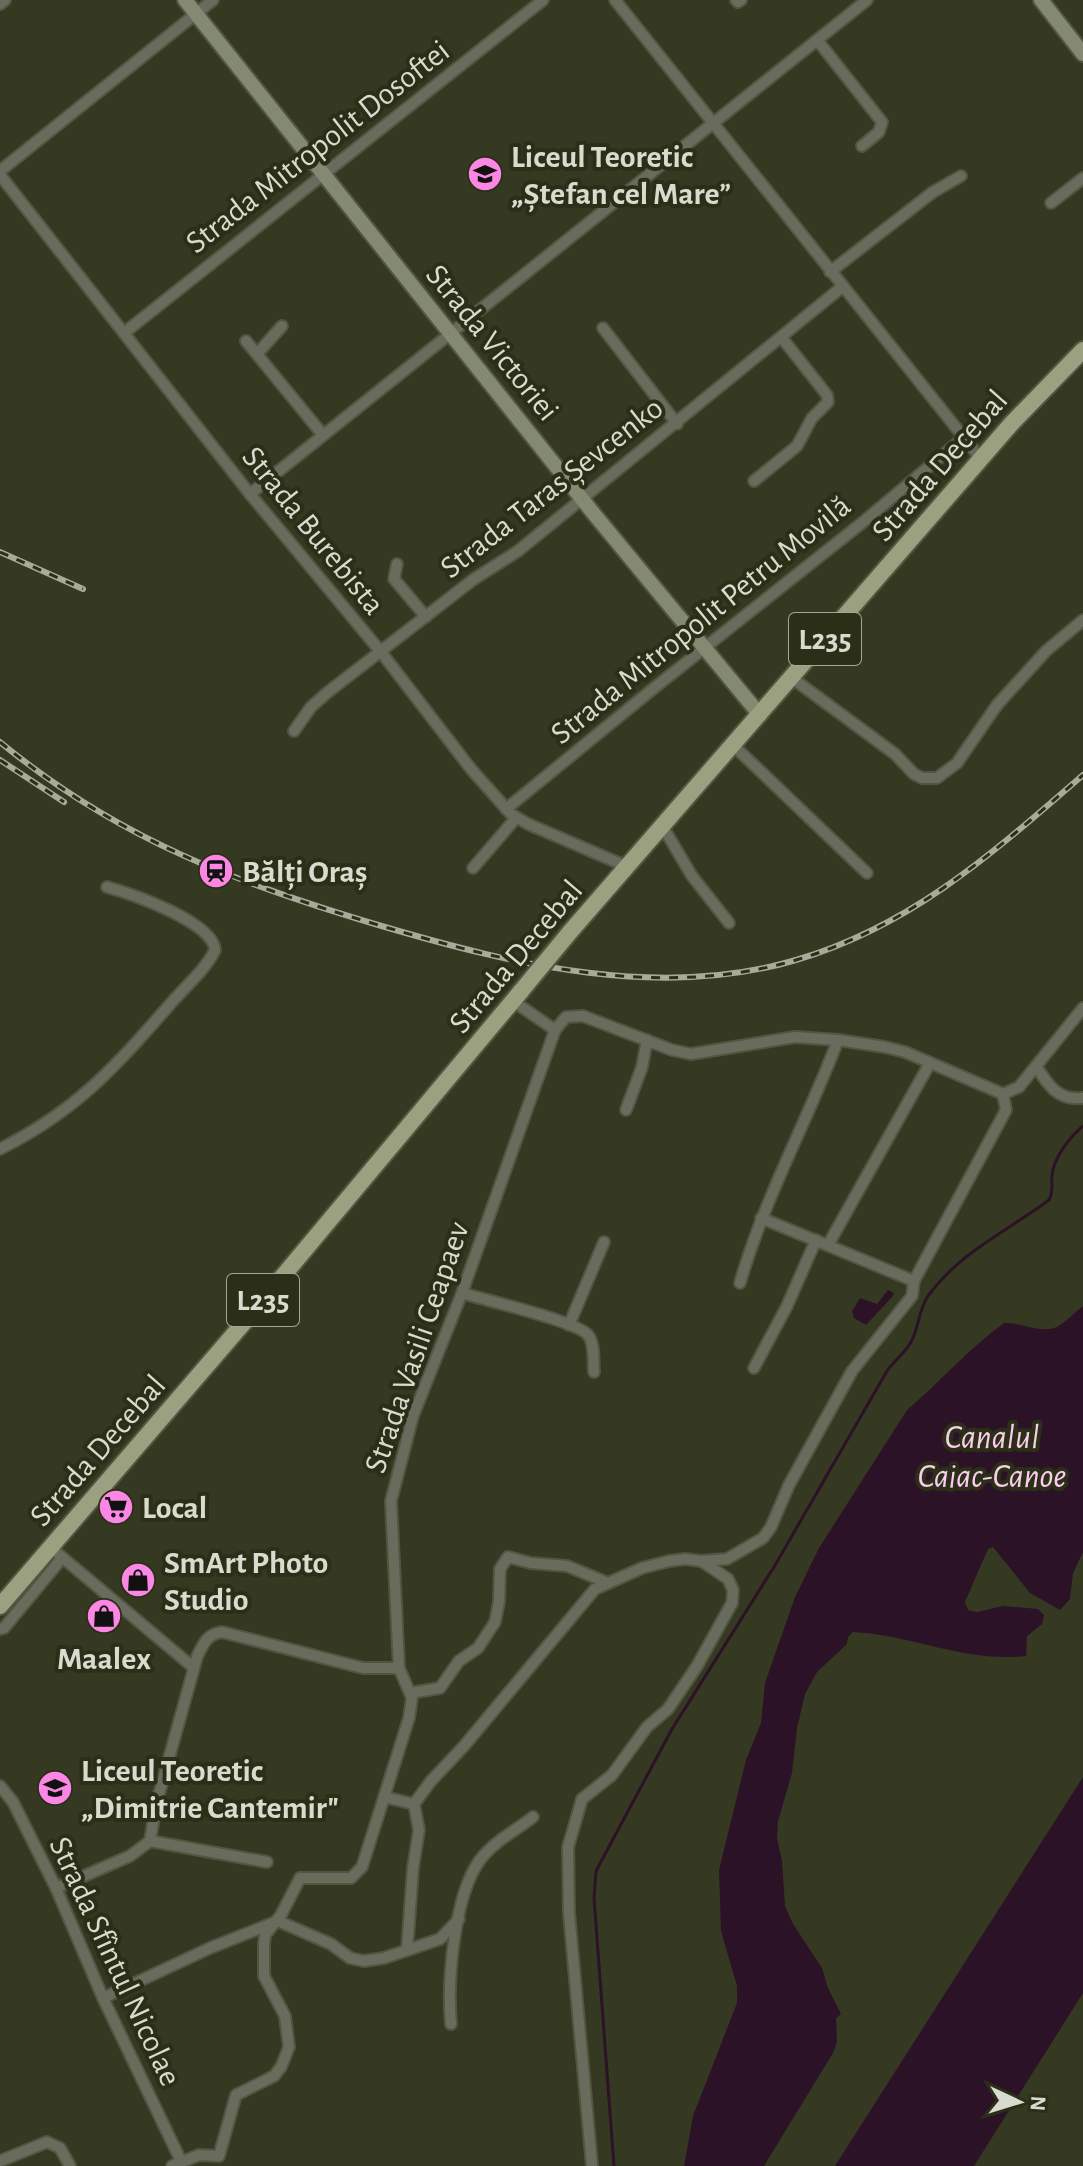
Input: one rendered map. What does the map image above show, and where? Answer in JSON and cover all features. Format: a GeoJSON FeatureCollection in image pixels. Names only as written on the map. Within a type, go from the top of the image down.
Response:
{"type":"FeatureCollection","features":[{"type":"Feature","properties":{"kind":"main road","name":"Strada Decebal"},"geometry":{"type":"LineString","coordinates":[[0,1606],[56,1552],[570,932],[1036,396],[1083,350]]}},
{"type":"Feature","properties":{"kind":"street"},"geometry":{"type":"LineString","coordinates":[[0,4],[5,0]]}},
{"type":"Feature","properties":{"kind":"street","name":"Strada Victoriei"},"geometry":{"type":"LineString","coordinates":[[185,0],[583,500],[760,715]]}},
{"type":"Feature","properties":{"kind":"street"},"geometry":{"type":"LineString","coordinates":[[0,173],[213,0]]}},
{"type":"Feature","properties":{"kind":"street","name":"Strada Mitropolit Dosoftei"},"geometry":{"type":"LineString","coordinates":[[124,333],[543,0]]}},
{"type":"Feature","properties":{"kind":"street"},"geometry":{"type":"LineString","coordinates":[[615,0],[981,459]]}},
{"type":"Feature","properties":{"kind":"street"},"geometry":{"type":"LineString","coordinates":[[250,494],[867,0]]}},
{"type":"Feature","properties":{"kind":"street"},"geometry":{"type":"LineString","coordinates":[[1041,0],[1083,54]]}},
{"type":"Feature","properties":{"kind":"street"},"geometry":{"type":"LineString","coordinates":[[818,41],[882,122],[879,132],[862,146]]}},
{"type":"Feature","properties":{"kind":"street","name":"Strada Burebista"},"geometry":{"type":"LineString","coordinates":[[0,173],[250,494],[506,809],[546,834],[628,867]]}},
{"type":"Feature","properties":{"kind":"street"},"geometry":{"type":"LineString","coordinates":[[830,272],[933,192],[961,176]]}},
{"type":"Feature","properties":{"kind":"street"},"geometry":{"type":"LineString","coordinates":[[1051,203],[1083,178]]}},
{"type":"Feature","properties":{"kind":"street","name":"Strada Taras Șevcenko"},"geometry":{"type":"LineString","coordinates":[[294,731],[317,700],[583,500],[842,287]]}},
{"type":"Feature","properties":{"kind":"street"},"geometry":{"type":"LineString","coordinates":[[257,354],[282,326]]}},
{"type":"Feature","properties":{"kind":"street"},"geometry":{"type":"LineString","coordinates":[[603,328],[677,424]]}},
{"type":"Feature","properties":{"kind":"street"},"geometry":{"type":"LineString","coordinates":[[754,481],[797,446],[812,418],[828,399],[782,338]]}},
{"type":"Feature","properties":{"kind":"street"},"geometry":{"type":"LineString","coordinates":[[246,341],[323,435]]}},
{"type":"Feature","properties":{"kind":"street","name":"Strada Mitropolit Petru Movilă"},"geometry":{"type":"LineString","coordinates":[[506,809],[963,438]]}},
{"type":"Feature","properties":{"kind":"street"},"geometry":{"type":"LineString","coordinates":[[397,564],[394,579],[426,617]]}},
{"type":"Feature","properties":{"kind":"street"},"geometry":{"type":"LineString","coordinates":[[792,678],[895,754],[914,774],[922,778],[937,778],[957,763],[997,705],[1046,651],[1083,620]]}},
{"type":"Feature","properties":{"kind":"street"},"geometry":{"type":"LineString","coordinates":[[734,746],[867,873]]}},
{"type":"Feature","properties":{"kind":"street"},"geometry":{"type":"LineString","coordinates":[[473,868],[516,818]]}},
{"type":"Feature","properties":{"kind":"street"},"geometry":{"type":"LineString","coordinates":[[663,827],[692,876],[729,923]]}},
{"type":"Feature","properties":{"kind":"street"},"geometry":{"type":"LineString","coordinates":[[0,1149],[47,1123],[84,1096],[126,1055],[214,953],[215,943],[208,935],[149,901],[107,887]]}},
{"type":"Feature","properties":{"kind":"street"},"geometry":{"type":"LineString","coordinates":[[518,996],[555,1030],[566,1017],[576,1015],[672,1050],[696,1054],[795,1037],[838,1040],[905,1052],[1003,1094],[1019,1087],[1083,1008]]}},
{"type":"Feature","properties":{"kind":"street","name":"Strada Vasili Ceapaev"},"geometry":{"type":"LineString","coordinates":[[410,1693],[399,1668],[391,1501],[413,1416],[462,1293],[555,1030]]}},
{"type":"Feature","properties":{"kind":"street"},"geometry":{"type":"LineString","coordinates":[[626,1110],[642,1067],[647,1040]]}},
{"type":"Feature","properties":{"kind":"street"},"geometry":{"type":"LineString","coordinates":[[740,1283],[761,1218],[804,1125],[838,1040]]}},
{"type":"Feature","properties":{"kind":"street"},"geometry":{"type":"LineString","coordinates":[[828,1245],[930,1063]]}},
{"type":"Feature","properties":{"kind":"street"},"geometry":{"type":"LineString","coordinates":[[1036,1066],[1056,1093],[1072,1099],[1083,1098]]}},
{"type":"Feature","properties":{"kind":"street"},"geometry":{"type":"LineString","coordinates":[[414,1804],[595,1589],[642,1568],[685,1559],[727,1559],[763,1538],[845,1383],[912,1296],[914,1281],[1006,1110],[1003,1094]]}},
{"type":"Feature","properties":{"kind":"street"},"geometry":{"type":"LineString","coordinates":[[761,1218],[914,1281]]}},
{"type":"Feature","properties":{"kind":"street"},"geometry":{"type":"LineString","coordinates":[[754,1368],[787,1306],[816,1240]]}},
{"type":"Feature","properties":{"kind":"street"},"geometry":{"type":"LineString","coordinates":[[569,1325],[604,1242]]}},
{"type":"Feature","properties":{"kind":"street"},"geometry":{"type":"LineString","coordinates":[[462,1293],[586,1332],[591,1338],[594,1372]]}},
{"type":"Feature","properties":{"kind":"street"},"geometry":{"type":"LineString","coordinates":[[0,1629],[4,1628],[56,1552],[194,1668]]}},
{"type":"Feature","properties":{"kind":"street"},"geometry":{"type":"LineString","coordinates":[[219,2156],[236,2095],[274,2076],[289,2047],[285,2016],[263,1970],[265,1935],[278,1921],[296,1881],[309,1878],[343,1879],[357,1874],[370,1845],[409,1718],[410,1693],[440,1688],[459,1661],[481,1643],[497,1616],[499,1575],[505,1558],[511,1556],[531,1563],[567,1566],[610,1583]]}},
{"type":"Feature","properties":{"kind":"street"},"geometry":{"type":"LineString","coordinates":[[592,2166],[569,1913],[568,1847],[582,1799],[612,1775],[647,1727],[668,1709],[697,1666],[732,1603],[733,1590],[728,1579],[701,1561]]}},
{"type":"Feature","properties":{"kind":"street"},"geometry":{"type":"LineString","coordinates":[[56,1888],[130,1856],[150,1841],[156,1805],[194,1668],[203,1642],[210,1636],[222,1632],[363,1668],[399,1668]]}},
{"type":"Feature","properties":{"kind":"street","name":"Strada Sfîntul Nicolae"},"geometry":{"type":"LineString","coordinates":[[0,1786],[13,1802],[56,1888],[176,2164]]}},
{"type":"Feature","properties":{"kind":"street"},"geometry":{"type":"LineString","coordinates":[[384,1797],[414,1804]]}},
{"type":"Feature","properties":{"kind":"street"},"geometry":{"type":"LineString","coordinates":[[407,1950],[419,1830],[414,1804]]}},
{"type":"Feature","properties":{"kind":"street"},"geometry":{"type":"LineString","coordinates":[[451,2024],[453,1943],[471,1878],[479,1861],[502,1839],[533,1817]]}},
{"type":"Feature","properties":{"kind":"street"},"geometry":{"type":"LineString","coordinates":[[150,1841],[267,1862]]}},
{"type":"Feature","properties":{"kind":"street"},"geometry":{"type":"LineString","coordinates":[[103,1998],[210,1948],[278,1921],[331,1944],[346,1956],[358,1960],[384,1958],[440,1939],[459,1919]]}},
{"type":"Feature","properties":{"kind":"street"},"geometry":{"type":"LineString","coordinates":[[0,2161],[47,2142],[60,2148],[70,2166]]}},
{"type":"Feature","properties":{"kind":"street"},"geometry":{"type":"LineString","coordinates":[[176,2164],[199,2155],[219,2156]]}},
{"type":"Feature","properties":{"kind":"street"},"geometry":{"type":"LineString","coordinates":[[219,2156],[226,2166]]}},
{"type":"Feature","properties":{"kind":"water"},"geometry":{"type":"Polygon","coordinates":[[[888,1290],[894,1293],[892,1297],[866,1325],[854,1318],[852,1311],[860,1298],[877,1304],[888,1290]]]}},
{"type":"Feature","properties":{"kind":"water","name":"Canalul Caiac-Canoe"},"geometry":{"type":"Polygon","coordinates":[[[1083,1306],[1083,1552],[1073,1573],[1070,1599],[1060,1610],[1030,1593],[993,1547],[988,1549],[965,1602],[968,1610],[977,1612],[1003,1606],[1038,1609],[1044,1615],[1042,1624],[1027,1636],[1026,1656],[982,1656],[853,1632],[847,1644],[817,1672],[805,1694],[777,1838],[785,1906],[822,1968],[841,2014],[836,2018],[837,2042],[764,2166],[684,2166],[693,2116],[737,2003],[737,1986],[721,1931],[719,1870],[746,1760],[761,1723],[765,1683],[795,1597],[819,1548],[907,1410],[1004,1323],[1051,1329],[1083,1306]]]}},
{"type":"Feature","properties":{"kind":"water"},"geometry":{"type":"Polygon","coordinates":[[[1083,1777],[1083,1993],[974,2166],[835,2166],[1083,1777]]]}},
{"type":"Feature","properties":{"kind":"waterway"},"geometry":{"type":"LineString","coordinates":[[614,2166],[594,1898],[596,1871],[672,1729],[774,1567],[887,1371],[911,1342],[928,1296],[969,1254],[1049,1200],[1059,1154],[1083,1126]]}},
{"type":"Feature","properties":{"kind":"railway"},"geometry":{"type":"LineString","coordinates":[[0,552],[83,589]]}},
{"type":"Feature","properties":{"kind":"railway"},"geometry":{"type":"LineString","coordinates":[[0,742],[90,806],[136,832],[182,855],[280,894],[485,954],[589,973],[641,977],[693,977],[745,972],[796,960],[877,928],[950,884],[1083,775]]}},
{"type":"Feature","properties":{"kind":"railway"},"geometry":{"type":"LineString","coordinates":[[0,760],[64,802]]}},
{"type":"Feature","properties":{"kind":"place","name":"Liceul Teoretic „Ștefan cel Mare”"},"geometry":{"type":"Point","coordinates":[485,174]}},
{"type":"Feature","properties":{"kind":"place","name":"Bălți Oraș"},"geometry":{"type":"Point","coordinates":[216,871]}},
{"type":"Feature","properties":{"kind":"place","name":"Local"},"geometry":{"type":"Point","coordinates":[116,1507]}},
{"type":"Feature","properties":{"kind":"place","name":"SmArt Photo Studio"},"geometry":{"type":"Point","coordinates":[138,1580]}},
{"type":"Feature","properties":{"kind":"place","name":"Maalex"},"geometry":{"type":"Point","coordinates":[104,1616]}},
{"type":"Feature","properties":{"kind":"place","name":"Liceul Teoretic „Dimitrie Cantemir\""},"geometry":{"type":"Point","coordinates":[55,1788]}}]}
